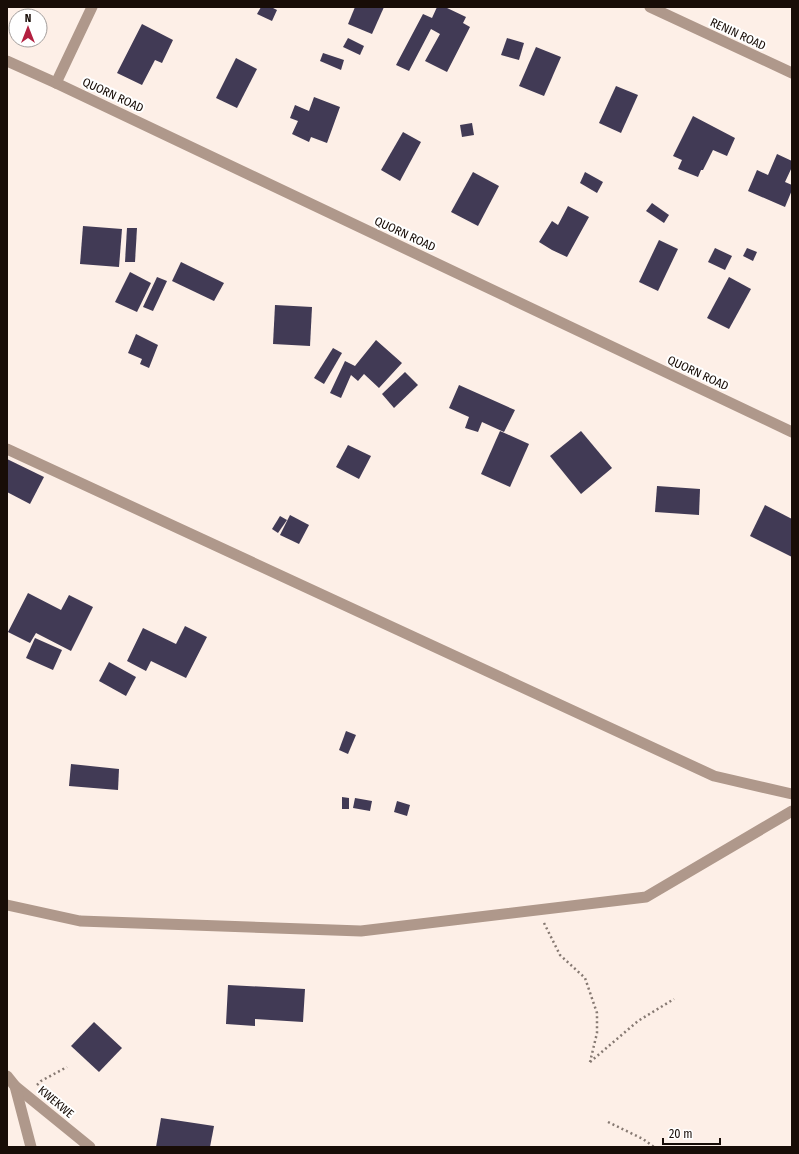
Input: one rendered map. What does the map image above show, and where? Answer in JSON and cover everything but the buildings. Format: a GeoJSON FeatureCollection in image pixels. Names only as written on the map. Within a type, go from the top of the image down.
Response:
{"type":"FeatureCollection","features":[{"type":"Feature","properties":{"kind":"street"},"geometry":{"type":"LineString","coordinates":[[56,83],[92,7]]}},
{"type":"Feature","properties":{"kind":"street","name":"RENIN ROAD"},"geometry":{"type":"LineString","coordinates":[[650,7],[792,73]]}},
{"type":"Feature","properties":{"kind":"street","name":"QUORN ROAD"},"geometry":{"type":"LineString","coordinates":[[7,61],[792,432]]}},
{"type":"Feature","properties":{"kind":"street"},"geometry":{"type":"LineString","coordinates":[[7,449],[714,776],[792,794]]}},
{"type":"Feature","properties":{"kind":"street"},"geometry":{"type":"LineString","coordinates":[[7,905],[80,921],[361,931],[538,910],[646,897],[792,811]]}},
{"type":"Feature","properties":{"kind":"street","name":"KWEKWE"},"geometry":{"type":"LineString","coordinates":[[7,1076],[15,1086],[90,1147]]}},
{"type":"Feature","properties":{"kind":"street"},"geometry":{"type":"LineString","coordinates":[[15,1086],[31,1147]]}},
{"type":"Feature","properties":{"kind":"path"},"geometry":{"type":"LineString","coordinates":[[538,910],[560,955],[585,978],[597,1013],[597,1033],[590,1062],[638,1021],[674,999]]}},
{"type":"Feature","properties":{"kind":"path"},"geometry":{"type":"LineString","coordinates":[[26,1094],[41,1081],[67,1067]]}},
{"type":"Feature","properties":{"kind":"path"},"geometry":{"type":"LineString","coordinates":[[608,1122],[643,1139],[654,1147]]}}]}
